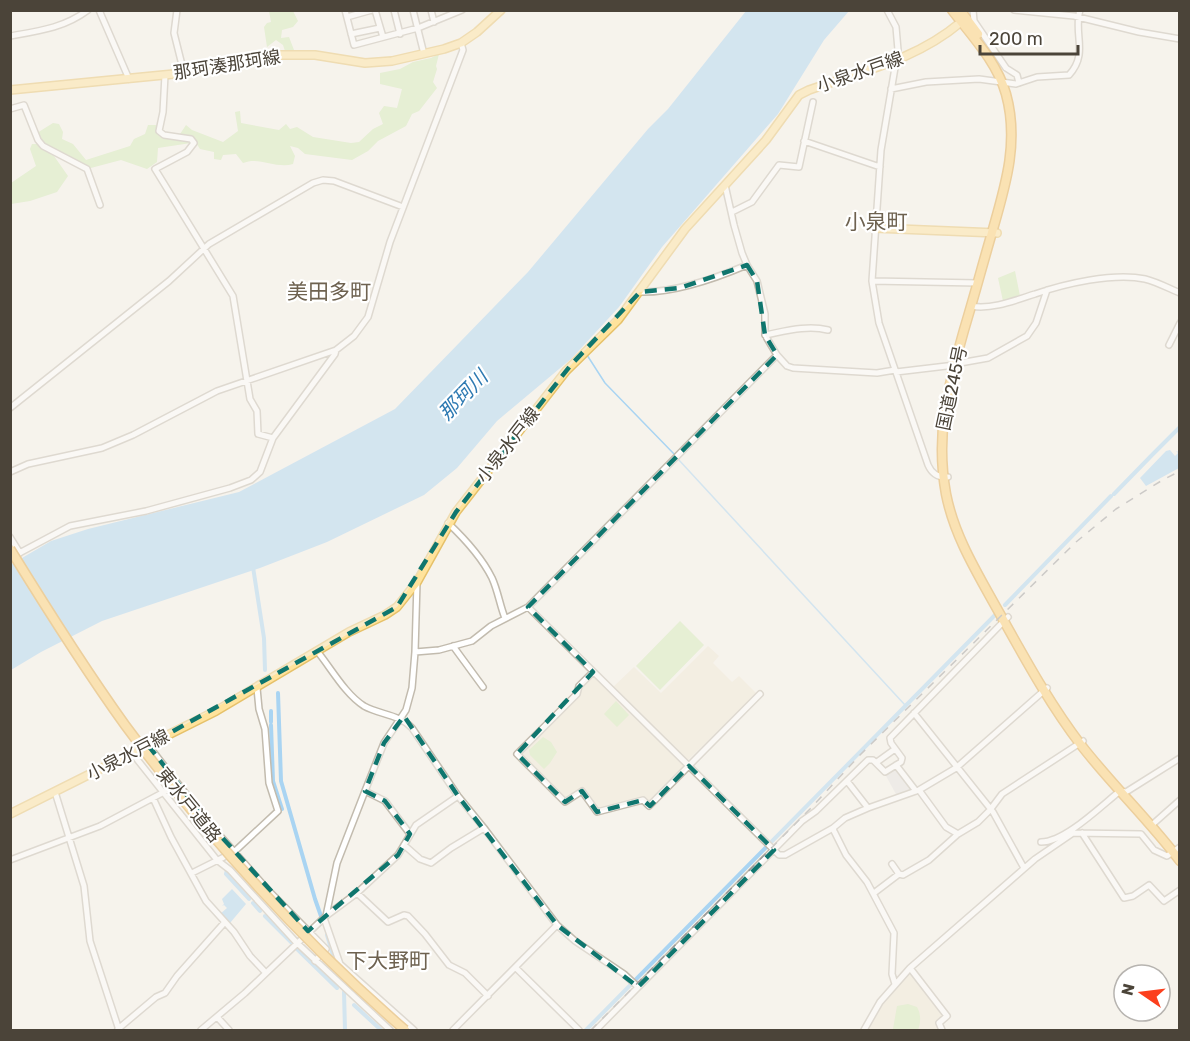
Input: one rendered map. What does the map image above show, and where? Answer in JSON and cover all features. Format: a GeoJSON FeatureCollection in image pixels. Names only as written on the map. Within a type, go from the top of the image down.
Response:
{"type":"FeatureCollection","features":[{"type":"Feature","properties":{"kind":"highway","name":"国道245号"},"geometry":{"type":"LineString","coordinates":[[952,10],[986,54],[1004,83]]}},
{"type":"Feature","properties":{"kind":"highway","name":"国道245号"},"geometry":{"type":"LineString","coordinates":[[960,10],[985,44],[1004,83],[1016,122],[1016,154],[1010,186],[978,283],[974,307]]}},
{"type":"Feature","properties":{"kind":"highway","name":"国道245号"},"geometry":{"type":"LineString","coordinates":[[994,232],[958,364],[948,414],[946,477],[956,516],[965,539],[1006,619],[1046,689],[1082,742],[1123,792],[1177,851]]}},
{"type":"Feature","properties":{"kind":"highway","name":"東水戸道路"},"geometry":{"type":"LineString","coordinates":[[10,549],[107,699],[145,752],[194,812],[297,928],[405,1030]]}},
{"type":"Feature","properties":{"kind":"highway","name":"東水戸道路"},"geometry":{"type":"LineString","coordinates":[[10,559],[103,703],[171,793],[269,907],[362,1000],[396,1030]]}},
{"type":"Feature","properties":{"kind":"highway","name":"国道245号"},"geometry":{"type":"LineString","coordinates":[[1123,792],[1177,851],[1179,861]]}},
{"type":"Feature","properties":{"kind":"main road","name":"那珂湊那珂線"},"geometry":{"type":"LineString","coordinates":[[10,90],[184,73],[271,55],[315,56],[365,63],[392,61],[461,42],[484,27],[501,10]]}},
{"type":"Feature","properties":{"kind":"main road","name":"小泉水戸線"},"geometry":{"type":"LineString","coordinates":[[10,814],[257,688],[317,651],[392,611],[408,596],[448,524],[560,379],[618,320],[685,229],[766,140],[801,93],[896,62],[939,39],[961,22]]}},
{"type":"Feature","properties":{"kind":"main road"},"geometry":{"type":"LineString","coordinates":[[875,228],[994,232]]}},
{"type":"Feature","properties":{"kind":"street"},"geometry":{"type":"LineString","coordinates":[[10,36],[46,30],[75,20],[88,10]]}},
{"type":"Feature","properties":{"kind":"street"},"geometry":{"type":"LineString","coordinates":[[99,10],[129,79]]}},
{"type":"Feature","properties":{"kind":"street"},"geometry":{"type":"LineString","coordinates":[[177,10],[174,33],[184,73]]}},
{"type":"Feature","properties":{"kind":"street"},"geometry":{"type":"LineString","coordinates":[[383,38],[374,10],[346,14],[354,45],[400,34],[462,10]]}},
{"type":"Feature","properties":{"kind":"street"},"geometry":{"type":"LineString","coordinates":[[394,10],[400,34]]}},
{"type":"Feature","properties":{"kind":"street"},"geometry":{"type":"LineString","coordinates":[[413,10],[424,54]]}},
{"type":"Feature","properties":{"kind":"street"},"geometry":{"type":"LineString","coordinates":[[431,10],[434,22]]}},
{"type":"Feature","properties":{"kind":"street"},"geometry":{"type":"LineString","coordinates":[[887,10],[896,27],[898,50],[880,167],[872,281],[879,323],[928,465],[933,473],[946,477]]}},
{"type":"Feature","properties":{"kind":"street"},"geometry":{"type":"LineString","coordinates":[[973,10],[974,21],[1006,68],[1017,75],[1020,83]]}},
{"type":"Feature","properties":{"kind":"street"},"geometry":{"type":"LineString","coordinates":[[1014,10],[1079,14],[1139,32],[1179,39]]}},
{"type":"Feature","properties":{"kind":"street"},"geometry":{"type":"LineString","coordinates":[[891,90],[926,82],[979,79],[1020,83],[1033,78],[1066,76],[1075,68],[1080,46],[1079,14]]}},
{"type":"Feature","properties":{"kind":"street"},"geometry":{"type":"LineString","coordinates":[[351,34],[380,28]]}},
{"type":"Feature","properties":{"kind":"street"},"geometry":{"type":"LineString","coordinates":[[10,559],[70,526],[146,511],[245,483],[258,476],[273,438],[336,350],[354,336],[368,317],[386,256],[463,50],[461,42]]}},
{"type":"Feature","properties":{"kind":"street"},"geometry":{"type":"LineString","coordinates":[[165,75],[163,112],[159,131],[164,135],[191,139],[194,143],[187,152],[155,169],[233,296],[250,399],[257,411],[258,434],[273,438]]}},
{"type":"Feature","properties":{"kind":"street"},"geometry":{"type":"LineString","coordinates":[[732,212],[752,202],[779,165],[799,167],[813,102]]}},
{"type":"Feature","properties":{"kind":"street"},"geometry":{"type":"LineString","coordinates":[[10,109],[24,105],[38,140],[43,146],[87,170],[100,205]]}},
{"type":"Feature","properties":{"kind":"street"},"geometry":{"type":"LineString","coordinates":[[804,141],[880,167]]}},
{"type":"Feature","properties":{"kind":"street"},"geometry":{"type":"LineString","coordinates":[[10,408],[169,281],[204,248],[313,183],[323,180],[334,181],[404,207]]}},
{"type":"Feature","properties":{"kind":"street"},"geometry":{"type":"LineString","coordinates":[[726,185],[734,225],[747,266],[758,281],[765,314],[765,335],[777,355],[792,368],[877,374],[988,358],[1027,336],[1036,322],[1047,290]]}},
{"type":"Feature","properties":{"kind":"street"},"geometry":{"type":"LineString","coordinates":[[640,292],[680,288],[747,266]]}},
{"type":"Feature","properties":{"kind":"street"},"geometry":{"type":"LineString","coordinates":[[974,307],[1009,301],[1081,282],[1134,277],[1157,282],[1179,292]]}},
{"type":"Feature","properties":{"kind":"street"},"geometry":{"type":"LineString","coordinates":[[872,281],[978,283]]}},
{"type":"Feature","properties":{"kind":"street"},"geometry":{"type":"LineString","coordinates":[[1169,345],[1179,323]]}},
{"type":"Feature","properties":{"kind":"street"},"geometry":{"type":"LineString","coordinates":[[765,335],[817,327],[828,330]]}},
{"type":"Feature","properties":{"kind":"street"},"geometry":{"type":"LineString","coordinates":[[10,472],[28,464],[102,448],[133,435],[217,391],[336,350]]}},
{"type":"Feature","properties":{"kind":"street"},"geometry":{"type":"LineString","coordinates":[[416,652],[439,650],[472,641],[505,618],[528,607],[777,355]]}},
{"type":"Feature","properties":{"kind":"street"},"geometry":{"type":"LineString","coordinates":[[448,524],[484,564],[492,578],[505,618]]}},
{"type":"Feature","properties":{"kind":"street"},"geometry":{"type":"LineString","coordinates":[[10,537],[20,553]]}},
{"type":"Feature","properties":{"kind":"street"},"geometry":{"type":"LineString","coordinates":[[414,1030],[340,964],[324,918],[337,863],[384,743],[402,719],[411,688],[416,652],[417,582]]}},
{"type":"Feature","properties":{"kind":"street"},"geometry":{"type":"LineString","coordinates":[[528,607],[782,856],[833,828],[845,818],[918,790],[956,768],[1046,689]]}},
{"type":"Feature","properties":{"kind":"street"},"geometry":{"type":"LineString","coordinates":[[596,1030],[635,984],[770,846],[847,781],[868,760],[873,759],[885,772],[902,760],[890,738],[1006,619]]}},
{"type":"Feature","properties":{"kind":"street"},"geometry":{"type":"LineString","coordinates":[[453,646],[483,687]]}},
{"type":"Feature","properties":{"kind":"street"},"geometry":{"type":"LineString","coordinates":[[317,651],[356,700],[368,708],[402,719],[412,728],[458,796],[557,925],[588,951],[635,984]]}},
{"type":"Feature","properties":{"kind":"street"},"geometry":{"type":"LineString","coordinates":[[593,672],[579,686],[577,694],[517,754],[565,802],[582,792],[597,812],[643,800],[650,806],[760,694]]}},
{"type":"Feature","properties":{"kind":"street"},"geometry":{"type":"LineString","coordinates":[[192,873],[234,852],[278,811],[269,783],[265,729],[259,710],[257,688]]}},
{"type":"Feature","properties":{"kind":"street"},"geometry":{"type":"LineString","coordinates":[[914,713],[990,811],[1024,868]]}},
{"type":"Feature","properties":{"kind":"street"},"geometry":{"type":"LineString","coordinates":[[874,893],[899,874],[903,875],[929,860],[958,834],[978,822],[990,811],[1002,794],[1082,742]]}},
{"type":"Feature","properties":{"kind":"street"},"geometry":{"type":"LineString","coordinates":[[148,745],[234,852],[326,950],[315,961]]}},
{"type":"Feature","properties":{"kind":"street"},"geometry":{"type":"LineString","coordinates":[[877,762],[895,748]]}},
{"type":"Feature","properties":{"kind":"street"},"geometry":{"type":"LineString","coordinates":[[132,753],[218,860],[315,961],[390,1030]]}},
{"type":"Feature","properties":{"kind":"street"},"geometry":{"type":"LineString","coordinates":[[864,1030],[880,1002],[909,968],[1024,868],[1123,792],[1179,759]]}},
{"type":"Feature","properties":{"kind":"street"},"geometry":{"type":"LineString","coordinates":[[896,765],[946,827],[958,834]]}},
{"type":"Feature","properties":{"kind":"street"},"geometry":{"type":"LineString","coordinates":[[847,781],[867,808]]}},
{"type":"Feature","properties":{"kind":"street"},"geometry":{"type":"LineString","coordinates":[[10,860],[113,820],[179,786]]}},
{"type":"Feature","properties":{"kind":"street"},"geometry":{"type":"LineString","coordinates":[[365,790],[385,801],[410,834]]}},
{"type":"Feature","properties":{"kind":"street"},"geometry":{"type":"LineString","coordinates":[[55,792],[84,886],[90,941],[118,1030],[156,997],[165,993],[177,976],[225,922]]}},
{"type":"Feature","properties":{"kind":"street"},"geometry":{"type":"LineString","coordinates":[[201,1030],[218,1018],[308,931],[357,893],[398,855],[410,834],[421,821],[458,796]]}},
{"type":"Feature","properties":{"kind":"street"},"geometry":{"type":"LineString","coordinates":[[153,798],[171,837],[211,908],[266,973]]}},
{"type":"Feature","properties":{"kind":"street"},"geometry":{"type":"LineString","coordinates":[[1154,824],[1179,800]]}},
{"type":"Feature","properties":{"kind":"street"},"geometry":{"type":"LineString","coordinates":[[404,845],[420,859],[431,863],[484,828]]}},
{"type":"Feature","properties":{"kind":"street"},"geometry":{"type":"LineString","coordinates":[[833,828],[846,855],[874,893],[894,933],[892,974],[895,984]]}},
{"type":"Feature","properties":{"kind":"street"},"geometry":{"type":"LineString","coordinates":[[1041,842],[1069,833],[1141,834],[1162,855],[1167,856],[1177,851]]}},
{"type":"Feature","properties":{"kind":"street"},"geometry":{"type":"LineString","coordinates":[[1083,833],[1124,898],[1133,896],[1149,885],[1164,901],[1179,890]]}},
{"type":"Feature","properties":{"kind":"street"},"geometry":{"type":"LineString","coordinates":[[892,864],[899,874]]}},
{"type":"Feature","properties":{"kind":"street"},"geometry":{"type":"LineString","coordinates":[[357,893],[388,922],[404,915],[408,916],[449,964],[465,973],[488,996]]}},
{"type":"Feature","properties":{"kind":"street"},"geometry":{"type":"LineString","coordinates":[[453,1030],[557,925]]}},
{"type":"Feature","properties":{"kind":"street"},"geometry":{"type":"LineString","coordinates":[[516,968],[579,1030]]}},
{"type":"Feature","properties":{"kind":"street"},"geometry":{"type":"LineString","coordinates":[[909,968],[947,1016],[939,1023],[942,1030]]}},
{"type":"Feature","properties":{"kind":"street"},"geometry":{"type":"LineString","coordinates":[[351,995],[360,983]]}},
{"type":"Feature","properties":{"kind":"street"},"geometry":{"type":"LineString","coordinates":[[218,1018],[230,1030]]}},
{"type":"Feature","properties":{"kind":"highlighted area"},"geometry":{"type":"Polygon","coordinates":[[[747,265],[757,281],[765,335],[777,355],[528,607],[593,672],[517,754],[565,802],[582,791],[597,812],[643,800],[650,806],[689,766],[774,850],[638,987],[557,925],[458,796],[404,716],[384,743],[365,791],[385,801],[410,834],[398,855],[308,931],[207,821],[148,745],[397,607],[456,512],[570,366],[640,292],[680,288],[747,265]]]}},
{"type":"Feature","properties":{"kind":"shaded area"},"geometry":{"type":"Polygon","coordinates":[[[708,646],[719,656],[713,663],[732,682],[739,676],[757,694],[688,760],[612,688],[634,667],[661,693],[708,646]]]}},
{"type":"Feature","properties":{"kind":"shaded area"},"geometry":{"type":"Polygon","coordinates":[[[593,675],[685,765],[685,768],[650,803],[642,798],[597,811],[582,789],[564,799],[520,754],[593,675]]]}},
{"type":"Feature","properties":{"kind":"shaded area"},"geometry":{"type":"Polygon","coordinates":[[[896,768],[912,789],[897,796],[886,776],[896,768]]]}},
{"type":"Feature","properties":{"kind":"shaded area"},"geometry":{"type":"Polygon","coordinates":[[[909,971],[945,1016],[937,1023],[941,1030],[866,1030],[879,1007],[909,971]]]}},
{"type":"Feature","properties":{"kind":"green space"},"geometry":{"type":"Polygon","coordinates":[[[269,11],[293,11],[298,21],[293,27],[282,30],[281,38],[289,37],[294,50],[285,51],[283,45],[276,40],[267,47],[264,27],[271,22],[269,11]]]}},
{"type":"Feature","properties":{"kind":"green space"},"geometry":{"type":"Polygon","coordinates":[[[439,54],[433,82],[437,88],[419,111],[412,114],[406,126],[378,141],[368,151],[352,160],[305,154],[298,148],[290,146],[295,156],[293,164],[280,165],[255,161],[243,163],[236,154],[223,155],[221,160],[214,159],[214,152],[200,149],[193,138],[180,134],[186,125],[192,130],[223,142],[238,131],[235,112],[240,111],[241,123],[279,130],[286,124],[290,129],[297,127],[313,137],[351,143],[359,142],[373,129],[383,124],[379,113],[384,106],[397,108],[402,89],[380,84],[380,73],[400,69],[413,62],[439,54]]]}},
{"type":"Feature","properties":{"kind":"green space"},"geometry":{"type":"Polygon","coordinates":[[[53,123],[59,124],[63,132],[62,139],[73,144],[86,160],[130,146],[134,139],[145,134],[148,125],[156,125],[160,137],[172,137],[191,143],[158,148],[157,162],[147,169],[121,160],[87,169],[44,145],[37,133],[53,123]]]}},
{"type":"Feature","properties":{"kind":"green space"},"geometry":{"type":"Polygon","coordinates":[[[32,144],[38,144],[40,148],[54,156],[68,176],[57,192],[30,201],[11,204],[11,183],[36,166],[30,149],[32,144]]]}},
{"type":"Feature","properties":{"kind":"green space"},"geometry":{"type":"Polygon","coordinates":[[[1015,271],[1020,296],[1003,301],[998,278],[1015,271]]]}},
{"type":"Feature","properties":{"kind":"green space"},"geometry":{"type":"Polygon","coordinates":[[[680,621],[704,645],[660,690],[636,666],[680,621]]]}},
{"type":"Feature","properties":{"kind":"green space"},"geometry":{"type":"Polygon","coordinates":[[[616,701],[629,715],[617,727],[604,714],[616,701]]]}},
{"type":"Feature","properties":{"kind":"green space"},"geometry":{"type":"Polygon","coordinates":[[[543,737],[551,742],[557,752],[544,769],[530,755],[529,750],[543,737]]]}},
{"type":"Feature","properties":{"kind":"green space"},"geometry":{"type":"Polygon","coordinates":[[[908,1004],[917,1007],[920,1018],[918,1030],[893,1029],[897,1006],[908,1004]]]}},
{"type":"Feature","properties":{"kind":"water","name":"那珂川"},"geometry":{"type":"Polygon","coordinates":[[[746,11],[849,11],[824,40],[778,114],[662,247],[619,307],[571,359],[497,421],[457,468],[424,495],[327,542],[260,568],[102,621],[11,670],[10,565],[51,541],[88,529],[239,492],[395,409],[528,272],[648,129],[668,109],[746,11]]]}},
{"type":"Feature","properties":{"kind":"water"},"geometry":{"type":"Polygon","coordinates":[[[1170,450],[1175,456],[1178,453],[1176,451],[1179,452],[1179,468],[1146,486],[1140,478],[1166,451],[1170,450]]]}},
{"type":"Feature","properties":{"kind":"water"},"geometry":{"type":"Polygon","coordinates":[[[232,889],[246,904],[230,923],[220,914],[227,908],[222,906],[224,904],[222,899],[232,889]]]}},
{"type":"Feature","properties":{"kind":"waterway"},"geometry":{"type":"LineString","coordinates":[[587,355],[605,383],[675,455]]}},
{"type":"Feature","properties":{"kind":"waterway"},"geometry":{"type":"LineString","coordinates":[[1153,454],[1180,427]]}},
{"type":"Feature","properties":{"kind":"waterway"},"geometry":{"type":"LineString","coordinates":[[1114,494],[1152,455]]}},
{"type":"Feature","properties":{"kind":"waterway"},"geometry":{"type":"LineString","coordinates":[[678,459],[905,705]]}},
{"type":"Feature","properties":{"kind":"waterway"},"geometry":{"type":"LineString","coordinates":[[1005,605],[1111,496]]}},
{"type":"Feature","properties":{"kind":"waterway"},"geometry":{"type":"LineString","coordinates":[[253,567],[264,638],[265,670]]}},
{"type":"Feature","properties":{"kind":"waterway"},"geometry":{"type":"LineString","coordinates":[[586,1030],[996,614]]}},
{"type":"Feature","properties":{"kind":"waterway"},"geometry":{"type":"LineString","coordinates":[[278,693],[281,781],[322,919]]}},
{"type":"Feature","properties":{"kind":"waterway"},"geometry":{"type":"LineString","coordinates":[[271,711],[271,722]]}},
{"type":"Feature","properties":{"kind":"waterway"},"geometry":{"type":"LineString","coordinates":[[271,725],[273,781],[282,809]]}},
{"type":"Feature","properties":{"kind":"waterway"},"geometry":{"type":"LineString","coordinates":[[227,870],[226,874],[249,899]]}},
{"type":"Feature","properties":{"kind":"waterway"},"geometry":{"type":"LineString","coordinates":[[253,903],[260,911]]}},
{"type":"Feature","properties":{"kind":"waterway"},"geometry":{"type":"LineString","coordinates":[[265,916],[291,942]]}},
{"type":"Feature","properties":{"kind":"waterway"},"geometry":{"type":"LineString","coordinates":[[327,935],[335,962]]}},
{"type":"Feature","properties":{"kind":"waterway"},"geometry":{"type":"LineString","coordinates":[[295,947],[337,988]]}},
{"type":"Feature","properties":{"kind":"waterway"},"geometry":{"type":"LineString","coordinates":[[344,992],[345,1030]]}},
{"type":"Feature","properties":{"kind":"waterway"},"geometry":{"type":"LineString","coordinates":[[354,1005],[381,1030]]}},
{"type":"Feature","properties":{"kind":"railway"},"geometry":{"type":"LineString","coordinates":[[591,1030],[810,809],[860,755],[1076,542],[1116,509],[1180,471]]}},
{"type":"Feature","properties":{"kind":"district","name":"小泉町"},"geometry":{"type":"Point","coordinates":[876,221]}},
{"type":"Feature","properties":{"kind":"district","name":"美田多町"},"geometry":{"type":"Point","coordinates":[329,291]}},
{"type":"Feature","properties":{"kind":"district","name":"下大野町"},"geometry":{"type":"Point","coordinates":[388,960]}}]}
